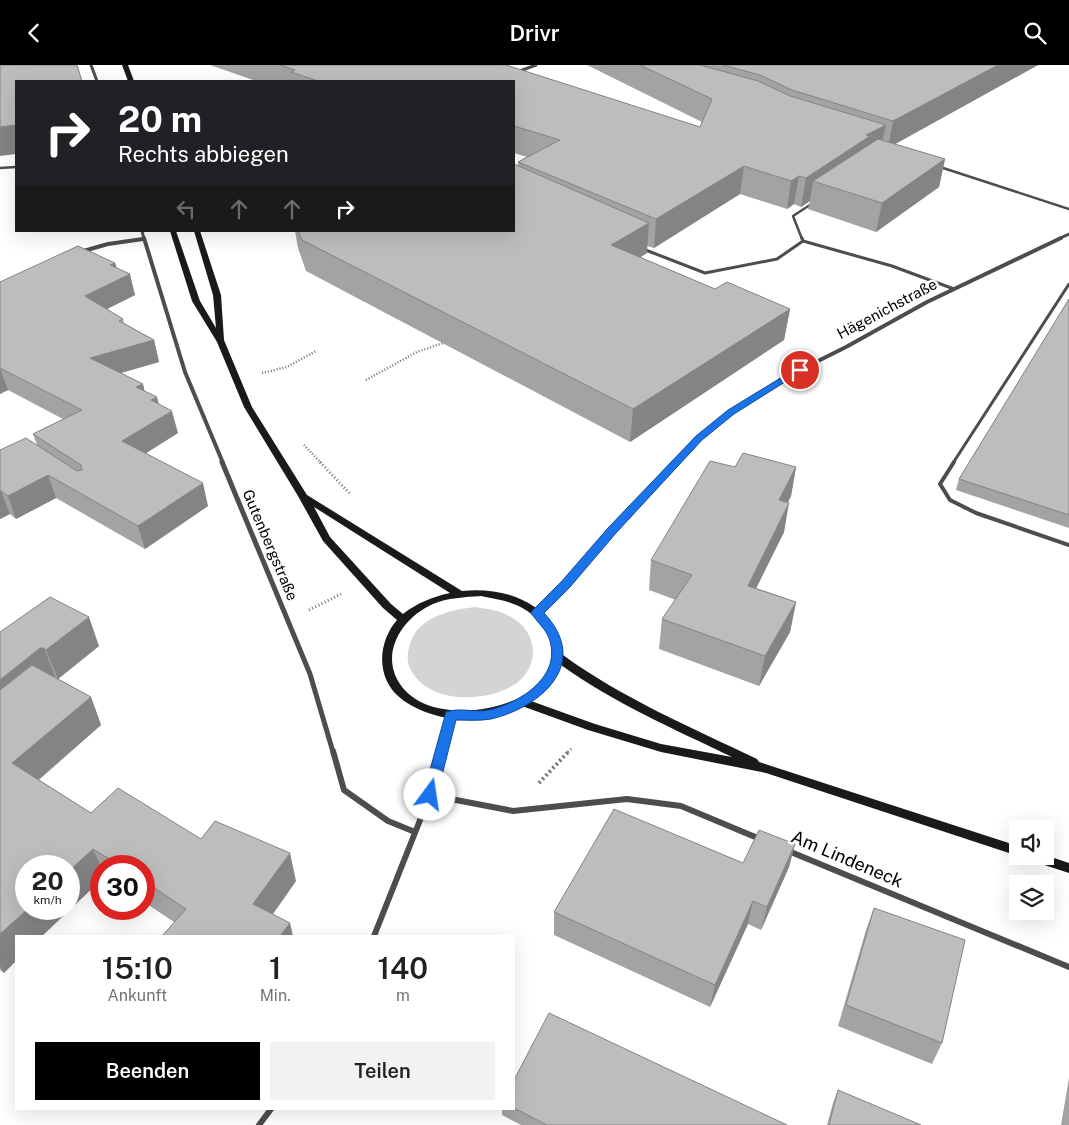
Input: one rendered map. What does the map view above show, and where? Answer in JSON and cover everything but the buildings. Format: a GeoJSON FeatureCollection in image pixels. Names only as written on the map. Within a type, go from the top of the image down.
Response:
{"type":"FeatureCollection","features":[{"type":"Feature","properties":{"kind":"main road"},"geometry":{"type":"LineString","coordinates":[[125,65],[132,80]]}},
{"type":"Feature","properties":{"kind":"main road"},"geometry":{"type":"LineString","coordinates":[[173,232],[196,301],[221,343],[248,407],[303,496],[326,539],[387,606],[402,619]]}},
{"type":"Feature","properties":{"kind":"main road"},"geometry":{"type":"LineString","coordinates":[[197,232],[217,295],[221,343]]}},
{"type":"Feature","properties":{"kind":"main road"},"geometry":{"type":"LineString","coordinates":[[303,496],[459,594]]}},
{"type":"Feature","properties":{"kind":"main road"},"geometry":{"type":"LineString","coordinates":[[481,593],[502,596],[521,603],[537,613],[549,625],[556,640],[557,656],[552,673],[541,689],[523,702],[489,715],[451,715],[419,705],[396,687],[386,665],[388,641],[402,619],[427,603],[459,594],[481,593]]}},
{"type":"Feature","properties":{"kind":"main road"},"geometry":{"type":"LineString","coordinates":[[557,656],[576,671],[617,695],[766,768]]}},
{"type":"Feature","properties":{"kind":"main road"},"geometry":{"type":"LineString","coordinates":[[523,702],[592,727],[661,748],[766,768],[1009,848]]}},
{"type":"Feature","properties":{"kind":"main road"},"geometry":{"type":"LineString","coordinates":[[1054,863],[1069,868]]}},
{"type":"Feature","properties":{"kind":"street"},"geometry":{"type":"LineString","coordinates":[[91,65],[97,80]]}},
{"type":"Feature","properties":{"kind":"street"},"geometry":{"type":"LineString","coordinates":[[509,76],[536,65]]}},
{"type":"Feature","properties":{"kind":"street","name":"Gutenbergstraße"},"geometry":{"type":"LineString","coordinates":[[142,232],[185,372],[310,674],[344,790],[388,821],[416,832]]}},
{"type":"Feature","properties":{"kind":"street","name":"Hägenichstraße"},"geometry":{"type":"LineString","coordinates":[[537,613],[566,584],[670,468],[699,438],[731,412],[784,378],[954,289],[1069,234]]}},
{"type":"Feature","properties":{"kind":"street"},"geometry":{"type":"LineString","coordinates":[[74,254],[108,245],[143,239]]}},
{"type":"Feature","properties":{"kind":"street"},"geometry":{"type":"LineString","coordinates":[[374,935],[430,795],[451,715]]}},
{"type":"Feature","properties":{"kind":"street"},"geometry":{"type":"LineString","coordinates":[[430,795],[512,811],[627,799],[681,806],[764,841]]}},
{"type":"Feature","properties":{"kind":"street","name":"Am Lindeneck"},"geometry":{"type":"LineString","coordinates":[[783,848],[1069,967]]}},
{"type":"Feature","properties":{"kind":"street"},"geometry":{"type":"LineString","coordinates":[[259,1125],[271,1110]]}},
{"type":"Feature","properties":{"kind":"lane"},"geometry":{"type":"LineString","coordinates":[[934,165],[1069,209]]}},
{"type":"Feature","properties":{"kind":"lane"},"geometry":{"type":"LineString","coordinates":[[0,168],[15,167]]}},
{"type":"Feature","properties":{"kind":"lane"},"geometry":{"type":"LineString","coordinates":[[803,241],[793,216],[817,200]]}},
{"type":"Feature","properties":{"kind":"lane"},"geometry":{"type":"LineString","coordinates":[[639,247],[705,273],[777,259],[803,241]]}},
{"type":"Feature","properties":{"kind":"lane"},"geometry":{"type":"LineString","coordinates":[[803,241],[892,266],[954,289]]}},
{"type":"Feature","properties":{"kind":"lane"},"geometry":{"type":"LineString","coordinates":[[1069,284],[940,485],[950,500],[976,513],[1069,545]]}},
{"type":"Feature","properties":{"kind":"path"},"geometry":{"type":"LineString","coordinates":[[366,380],[417,352],[442,343]]}},
{"type":"Feature","properties":{"kind":"path"},"geometry":{"type":"LineString","coordinates":[[262,373],[265,380]]}},
{"type":"Feature","properties":{"kind":"path"},"geometry":{"type":"LineString","coordinates":[[301,443],[355,498]]}},
{"type":"Feature","properties":{"kind":"path"},"geometry":{"type":"LineString","coordinates":[[512,811],[592,727]]}},
{"type":"Feature","properties":{"kind":"shaded area"},"geometry":{"type":"Polygon","coordinates":[[[475,607],[502,613],[520,623],[531,639],[533,657],[530,667],[517,683],[505,690],[491,694],[476,697],[460,697],[445,695],[431,690],[420,681],[409,665],[408,654],[412,638],[418,629],[434,617],[454,610],[475,607]]]}},
{"type":"Feature","properties":{"kind":"route"},"geometry":{"type":"LineString","coordinates":[[430,795],[451,715],[489,715],[523,702],[541,689],[552,673],[557,656],[556,640],[549,625],[537,613],[566,584],[612,531],[699,438],[731,412],[800,370]]}}]}
